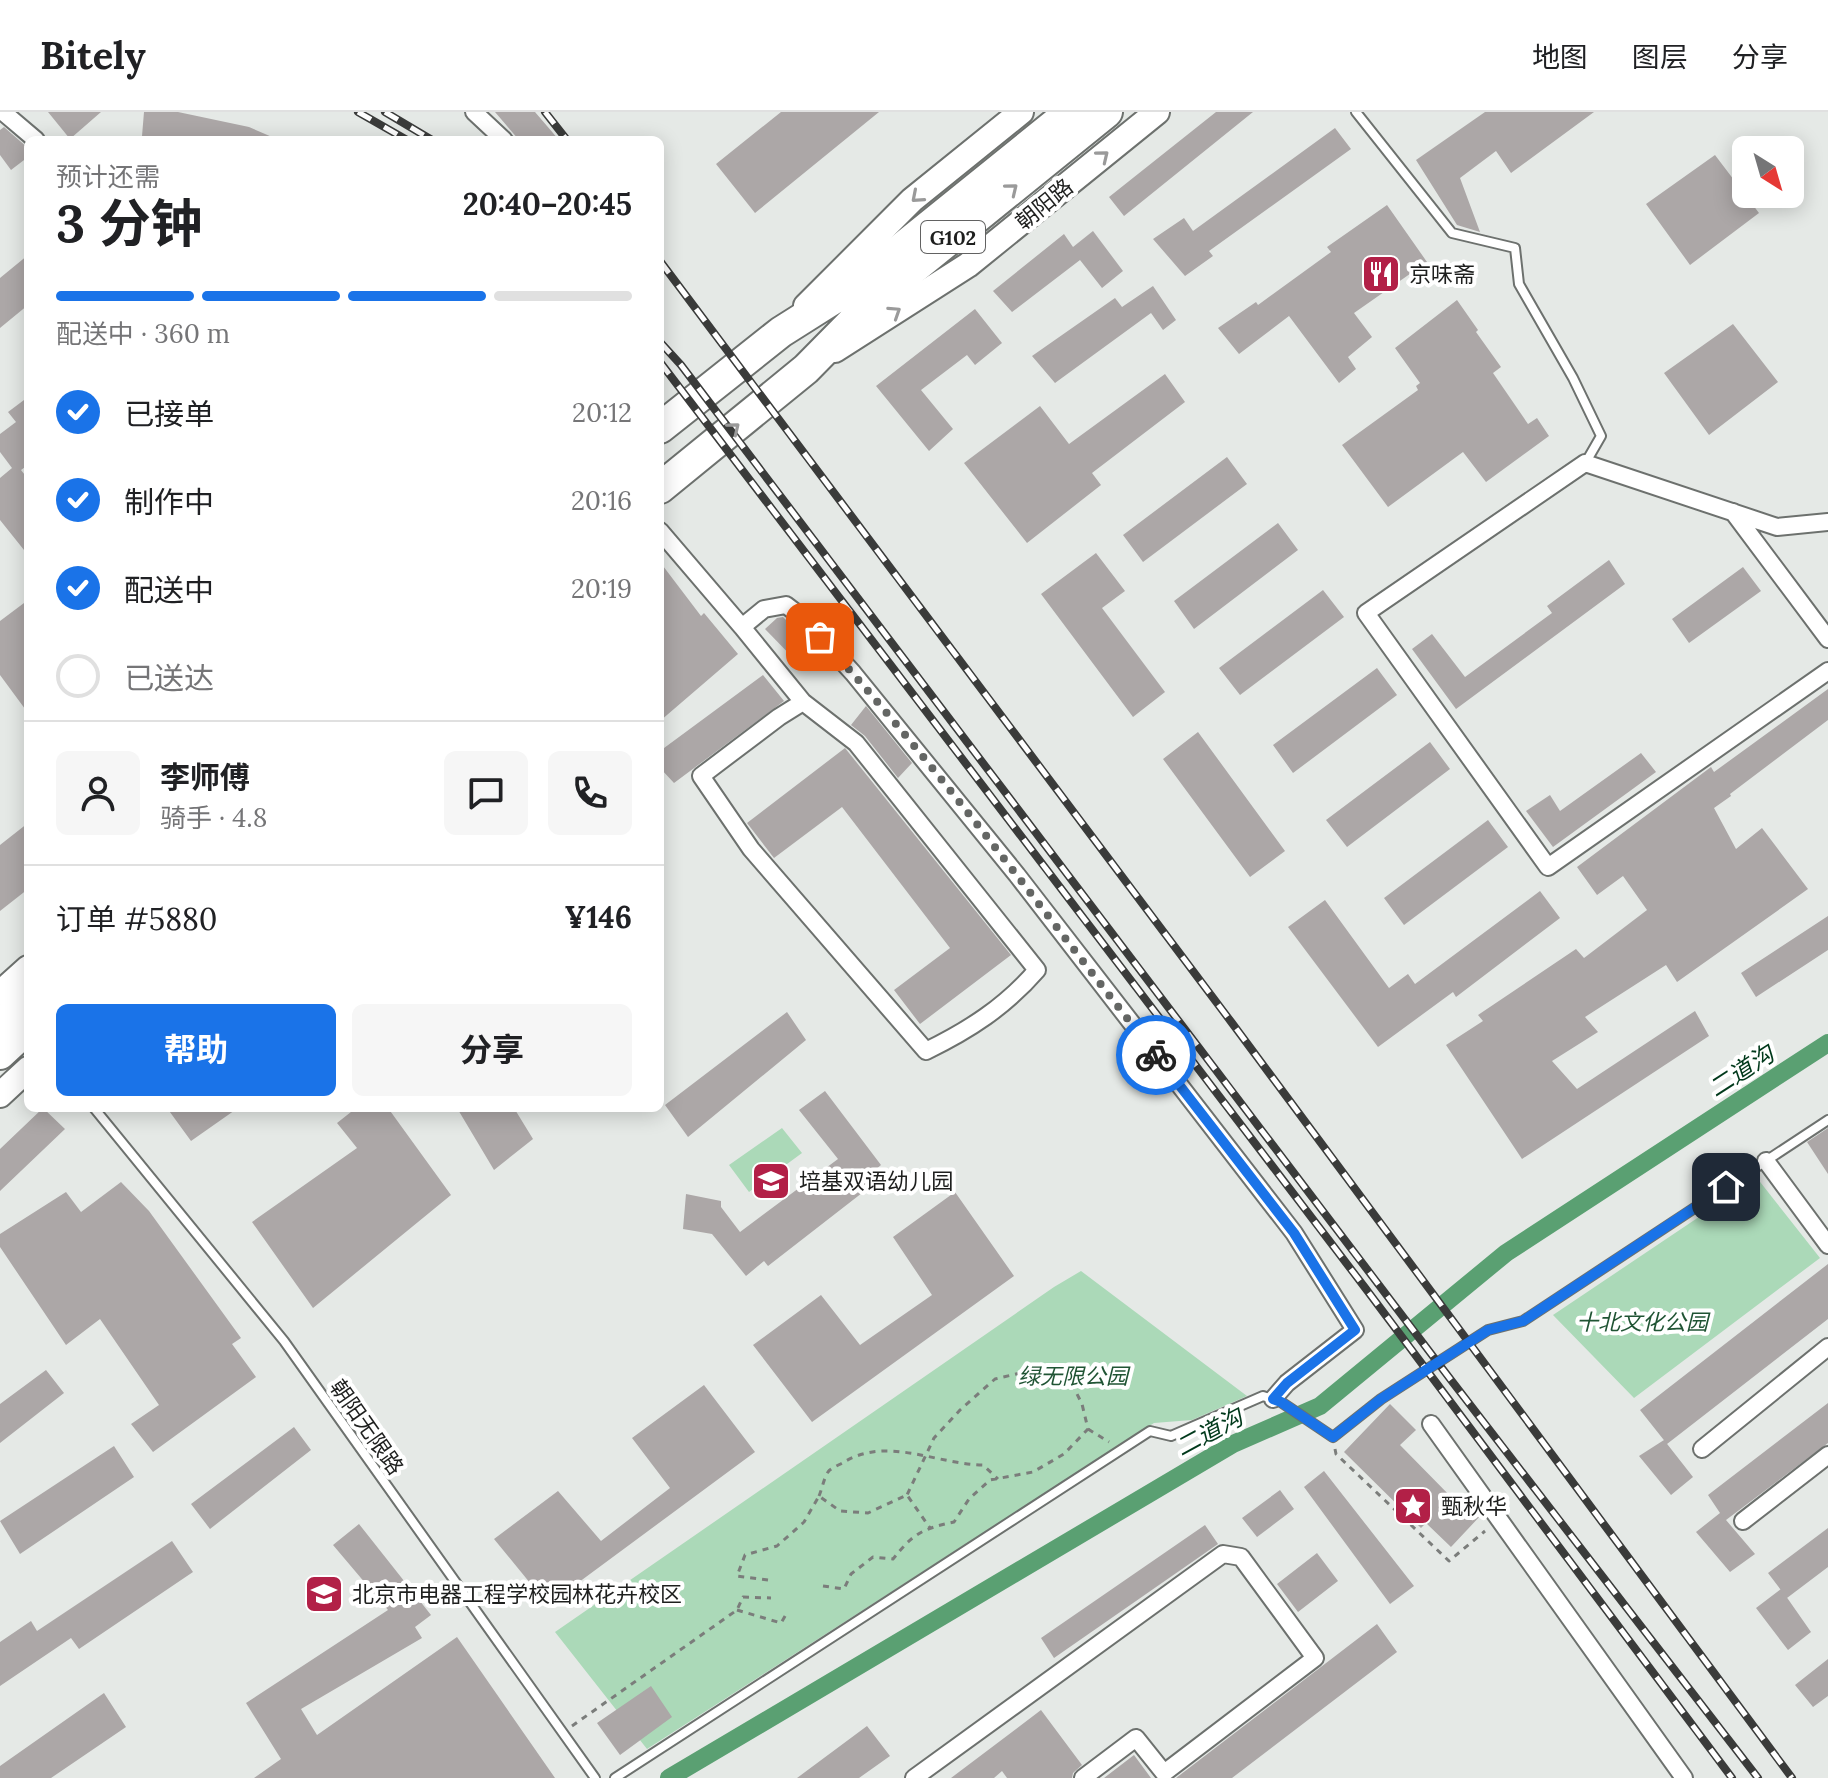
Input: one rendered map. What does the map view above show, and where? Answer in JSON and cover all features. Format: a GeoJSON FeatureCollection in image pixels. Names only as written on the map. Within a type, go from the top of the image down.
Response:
{"type":"FeatureCollection","features":[{"type":"Feature","properties":{"kind":"highway","name":"G102"},"geometry":{"type":"LineString","coordinates":[[664,425],[781,332],[857,284],[1070,112]]}},
{"type":"Feature","properties":{"kind":"highway","name":"朝阳路"},"geometry":{"type":"LineString","coordinates":[[664,485],[806,369],[871,303],[1107,112]]}},
{"type":"Feature","properties":{"kind":"highway"},"geometry":{"type":"LineString","coordinates":[[0,1025],[24,1003]]}},
{"type":"Feature","properties":{"kind":"highway"},"geometry":{"type":"LineString","coordinates":[[0,1054],[24,1032]]}},
{"type":"Feature","properties":{"kind":"street"},"geometry":{"type":"LineString","coordinates":[[3,112],[31,136]]}},
{"type":"Feature","properties":{"kind":"street"},"geometry":{"type":"LineString","coordinates":[[474,112],[500,136]]}},
{"type":"Feature","properties":{"kind":"street","name":"朝阳路"},"geometry":{"type":"LineString","coordinates":[[806,369],[968,265],[1157,112]]}},
{"type":"Feature","properties":{"kind":"street"},"geometry":{"type":"LineString","coordinates":[[781,332],[912,200],[1018,113]]}},
{"type":"Feature","properties":{"kind":"street"},"geometry":{"type":"LineString","coordinates":[[1828,522],[1777,527],[1585,463],[1366,613],[1548,867],[1828,671]]}},
{"type":"Feature","properties":{"kind":"street"},"geometry":{"type":"LineString","coordinates":[[1733,512],[1828,639]]}},
{"type":"Feature","properties":{"kind":"street"},"geometry":{"type":"LineString","coordinates":[[664,536],[803,702],[856,743],[1037,970],[1015,996],[965,1032],[926,1051],[751,849],[701,776],[803,702]]}},
{"type":"Feature","properties":{"kind":"street"},"geometry":{"type":"LineString","coordinates":[[742,627],[764,609],[786,605],[803,618],[853,673],[1017,875],[1294,1233],[1355,1330],[1287,1383],[1277,1401]]}},
{"type":"Feature","properties":{"kind":"street"},"geometry":{"type":"LineString","coordinates":[[0,993],[24,972]]}},
{"type":"Feature","properties":{"kind":"street"},"geometry":{"type":"LineString","coordinates":[[0,1095],[24,1073]]}},
{"type":"Feature","properties":{"kind":"street"},"geometry":{"type":"LineString","coordinates":[[1766,1161],[1828,1245]]}},
{"type":"Feature","properties":{"kind":"street"},"geometry":{"type":"LineString","coordinates":[[1702,1449],[1828,1347]]}},
{"type":"Feature","properties":{"kind":"street"},"geometry":{"type":"LineString","coordinates":[[1431,1424],[1684,1778]]}},
{"type":"Feature","properties":{"kind":"street"},"geometry":{"type":"LineString","coordinates":[[1743,1521],[1828,1455]]}},
{"type":"Feature","properties":{"kind":"street"},"geometry":{"type":"LineString","coordinates":[[914,1778],[1223,1554],[1241,1557],[1315,1658],[1164,1773],[1136,1738],[1083,1778]]}},
{"type":"Feature","properties":{"kind":"lane"},"geometry":{"type":"LineString","coordinates":[[1356,112],[1452,233],[1515,248],[1519,284],[1573,378],[1601,436],[1585,463]]}},
{"type":"Feature","properties":{"kind":"lane","name":"朝阳无限路"},"geometry":{"type":"LineString","coordinates":[[97,1112],[284,1341],[595,1778]]}},
{"type":"Feature","properties":{"kind":"lane"},"geometry":{"type":"LineString","coordinates":[[615,1778],[1150,1431],[1171,1436],[1263,1396],[1277,1401],[1333,1437],[1381,1399],[1448,1355],[1488,1330],[1523,1321],[1828,1120]]}},
{"type":"Feature","properties":{"kind":"path"},"geometry":{"type":"LineString","coordinates":[[819,1496],[840,1511],[868,1513],[907,1495],[934,1438],[943,1429],[995,1379],[1037,1369],[1072,1384],[1082,1404],[1088,1429],[1121,1449]]}},
{"type":"Feature","properties":{"kind":"path"},"geometry":{"type":"LineString","coordinates":[[823,1586],[844,1589],[851,1574],[873,1557],[893,1559],[911,1537],[954,1522],[969,1499],[990,1480],[1033,1472],[1064,1454],[1088,1429]]}},
{"type":"Feature","properties":{"kind":"path"},"geometry":{"type":"LineString","coordinates":[[1333,1437],[1336,1454],[1449,1561],[1500,1520]]}},
{"type":"Feature","properties":{"kind":"path"},"geometry":{"type":"LineString","coordinates":[[768,1580],[737,1576],[745,1555],[777,1546],[804,1522],[829,1471],[852,1457],[878,1450],[898,1449],[958,1464],[983,1465],[998,1479]]}},
{"type":"Feature","properties":{"kind":"path"},"geometry":{"type":"LineString","coordinates":[[907,1495],[930,1528]]}},
{"type":"Feature","properties":{"kind":"path"},"geometry":{"type":"LineString","coordinates":[[562,1732],[737,1610],[743,1597],[771,1598]]}},
{"type":"Feature","properties":{"kind":"path"},"geometry":{"type":"LineString","coordinates":[[737,1610],[781,1623],[788,1611]]}},
{"type":"Feature","properties":{"kind":"green space"},"geometry":{"type":"Polygon","coordinates":[[[782,1128],[802,1153],[749,1192],[729,1165],[782,1128]]]}},
{"type":"Feature","properties":{"kind":"green space","name":"十北文化公园"},"geometry":{"type":"Polygon","coordinates":[[[1757,1178],[1820,1258],[1634,1398],[1553,1315],[1757,1178]]]}},
{"type":"Feature","properties":{"kind":"green space","name":"绿无限公园"},"geometry":{"type":"Polygon","coordinates":[[[1081,1271],[1247,1396],[1192,1420],[1154,1423],[647,1749],[555,1632],[1081,1271]]]}},
{"type":"Feature","properties":{"kind":"building"},"geometry":{"type":"Polygon","coordinates":[[[48,112],[101,112],[73,136],[68,136],[48,112]]]}},
{"type":"Feature","properties":{"kind":"building"},"geometry":{"type":"Polygon","coordinates":[[[144,112],[178,112],[249,127],[270,136],[142,136],[144,112]]]}},
{"type":"Feature","properties":{"kind":"building"},"geometry":{"type":"Polygon","coordinates":[[[495,112],[535,112],[556,136],[516,136],[495,112]]]}},
{"type":"Feature","properties":{"kind":"building"},"geometry":{"type":"Polygon","coordinates":[[[781,112],[879,112],[755,213],[716,164],[781,112]]]}},
{"type":"Feature","properties":{"kind":"building"},"geometry":{"type":"Polygon","coordinates":[[[1216,112],[1253,112],[1124,216],[1109,197],[1216,112]]]}},
{"type":"Feature","properties":{"kind":"building"},"geometry":{"type":"Polygon","coordinates":[[[1485,112],[1594,112],[1511,173],[1496,151],[1460,178],[1480,232],[1457,225],[1416,160],[1485,112]]]}},
{"type":"Feature","properties":{"kind":"building"},"geometry":{"type":"Polygon","coordinates":[[[4,127],[24,144],[24,160],[11,170],[0,155],[0,130],[4,127]]]}},
{"type":"Feature","properties":{"kind":"building"},"geometry":{"type":"Polygon","coordinates":[[[1335,128],[1351,149],[1209,251],[1213,256],[1185,276],[1153,239],[1184,218],[1193,231],[1335,128]]]}},
{"type":"Feature","properties":{"kind":"building"},"geometry":{"type":"Polygon","coordinates":[[[1715,155],[1732,177],[1732,208],[1755,208],[1759,213],[1690,265],[1646,204],[1715,155]]]}},
{"type":"Feature","properties":{"kind":"building"},"geometry":{"type":"Polygon","coordinates":[[[1387,205],[1427,262],[1354,313],[1372,337],[1348,357],[1356,369],[1339,383],[1289,316],[1239,354],[1218,328],[1256,302],[1258,305],[1331,252],[1327,247],[1387,205]]]}},
{"type":"Feature","properties":{"kind":"building"},"geometry":{"type":"Polygon","coordinates":[[[1093,231],[1123,271],[1102,288],[1080,260],[1012,312],[993,291],[1064,234],[1073,247],[1093,231]]]}},
{"type":"Feature","properties":{"kind":"building"},"geometry":{"type":"Polygon","coordinates":[[[24,258],[24,308],[0,328],[0,278],[24,258]]]}},
{"type":"Feature","properties":{"kind":"building"},"geometry":{"type":"Polygon","coordinates":[[[1153,286],[1176,320],[1163,330],[1151,313],[1055,383],[1032,356],[1115,298],[1122,307],[1153,286]]]}},
{"type":"Feature","properties":{"kind":"building"},"geometry":{"type":"Polygon","coordinates":[[[1457,300],[1501,367],[1493,373],[1528,424],[1537,418],[1549,436],[1486,482],[1463,452],[1388,507],[1342,445],[1418,390],[1416,386],[1420,383],[1395,348],[1457,300]]]}},
{"type":"Feature","properties":{"kind":"building"},"geometry":{"type":"Polygon","coordinates":[[[975,309],[1002,343],[975,365],[967,355],[921,390],[953,429],[929,451],[876,386],[975,309]]]}},
{"type":"Feature","properties":{"kind":"building"},"geometry":{"type":"Polygon","coordinates":[[[1733,324],[1778,382],[1709,435],[1664,373],[1733,324]]]}},
{"type":"Feature","properties":{"kind":"building"},"geometry":{"type":"Polygon","coordinates":[[[1165,374],[1185,402],[1092,473],[1101,485],[1027,543],[964,463],[1040,406],[1069,444],[1165,374]]]}},
{"type":"Feature","properties":{"kind":"building"},"geometry":{"type":"Polygon","coordinates":[[[24,400],[24,468],[21,470],[24,474],[24,550],[0,520],[0,478],[12,468],[0,452],[0,434],[16,422],[8,412],[24,400]]]}},
{"type":"Feature","properties":{"kind":"building"},"geometry":{"type":"Polygon","coordinates":[[[1227,457],[1247,484],[1143,562],[1123,535],[1227,457]]]}},
{"type":"Feature","properties":{"kind":"building"},"geometry":{"type":"Polygon","coordinates":[[[1278,523],[1298,550],[1194,629],[1174,601],[1278,523]]]}},
{"type":"Feature","properties":{"kind":"building"},"geometry":{"type":"Polygon","coordinates":[[[1096,553],[1125,591],[1102,608],[1165,692],[1133,717],[1041,594],[1096,553]]]}},
{"type":"Feature","properties":{"kind":"building"},"geometry":{"type":"Polygon","coordinates":[[[1609,560],[1625,584],[1456,709],[1412,649],[1432,634],[1465,677],[1552,613],[1547,606],[1609,560]]]}},
{"type":"Feature","properties":{"kind":"building"},"geometry":{"type":"Polygon","coordinates":[[[664,567],[701,616],[704,613],[738,654],[664,718],[664,567]]]}},
{"type":"Feature","properties":{"kind":"building"},"geometry":{"type":"Polygon","coordinates":[[[1743,567],[1761,591],[1689,643],[1672,619],[1743,567]]]}},
{"type":"Feature","properties":{"kind":"building"},"geometry":{"type":"Polygon","coordinates":[[[1323,590],[1344,617],[1240,695],[1219,668],[1323,590]]]}},
{"type":"Feature","properties":{"kind":"building"},"geometry":{"type":"Polygon","coordinates":[[[24,603],[24,708],[0,675],[0,621],[24,603]]]}},
{"type":"Feature","properties":{"kind":"building"},"geometry":{"type":"Polygon","coordinates":[[[783,617],[818,651],[802,667],[765,629],[777,618],[783,617]]]}},
{"type":"Feature","properties":{"kind":"building"},"geometry":{"type":"Polygon","coordinates":[[[1377,668],[1397,695],[1293,773],[1273,745],[1377,668]]]}},
{"type":"Feature","properties":{"kind":"building"},"geometry":{"type":"Polygon","coordinates":[[[763,675],[784,701],[674,783],[664,772],[664,748],[763,675]]]}},
{"type":"Feature","properties":{"kind":"building"},"geometry":{"type":"Polygon","coordinates":[[[1828,689],[1828,720],[1714,808],[1736,849],[1762,828],[1808,889],[1677,982],[1666,965],[1585,1017],[1598,1032],[1552,1061],[1577,1089],[1695,1011],[1709,1036],[1522,1159],[1446,1045],[1483,1021],[1478,1015],[1576,949],[1584,958],[1647,910],[1623,876],[1597,895],[1577,867],[1711,767],[1714,772],[1828,689]]]}},
{"type":"Feature","properties":{"kind":"building"},"geometry":{"type":"Polygon","coordinates":[[[866,706],[912,763],[898,778],[865,736],[851,725],[866,706]]]}},
{"type":"Feature","properties":{"kind":"building"},"geometry":{"type":"Polygon","coordinates":[[[1198,732],[1285,851],[1250,877],[1163,759],[1198,732]]]}},
{"type":"Feature","properties":{"kind":"building"},"geometry":{"type":"Polygon","coordinates":[[[1430,742],[1450,769],[1347,847],[1326,820],[1430,742]]]}},
{"type":"Feature","properties":{"kind":"building"},"geometry":{"type":"Polygon","coordinates":[[[845,748],[1011,955],[920,1024],[894,990],[950,948],[842,807],[774,858],[747,823],[845,748]]]}},
{"type":"Feature","properties":{"kind":"building"},"geometry":{"type":"Polygon","coordinates":[[[1641,753],[1656,772],[1553,847],[1526,811],[1550,795],[1560,811],[1641,753]]]}},
{"type":"Feature","properties":{"kind":"building"},"geometry":{"type":"Polygon","coordinates":[[[1488,820],[1508,847],[1404,925],[1384,898],[1488,820]]]}},
{"type":"Feature","properties":{"kind":"building"},"geometry":{"type":"Polygon","coordinates":[[[24,826],[24,892],[0,911],[0,845],[24,826]]]}},
{"type":"Feature","properties":{"kind":"building"},"geometry":{"type":"Polygon","coordinates":[[[1540,891],[1560,918],[1456,997],[1453,992],[1378,1047],[1288,927],[1325,900],[1389,988],[1408,974],[1415,984],[1540,891]]]}},
{"type":"Feature","properties":{"kind":"building"},"geometry":{"type":"Polygon","coordinates":[[[1828,916],[1828,950],[1756,997],[1741,973],[1828,916]]]}},
{"type":"Feature","properties":{"kind":"building"},"geometry":{"type":"Polygon","coordinates":[[[787,1012],[806,1040],[688,1137],[665,1105],[787,1012]]]}},
{"type":"Feature","properties":{"kind":"building"},"geometry":{"type":"Polygon","coordinates":[[[825,1091],[881,1165],[874,1171],[880,1179],[768,1266],[764,1261],[746,1276],[712,1234],[683,1229],[686,1194],[721,1201],[721,1207],[740,1232],[838,1159],[799,1110],[825,1091]]]}},
{"type":"Feature","properties":{"kind":"building"},"geometry":{"type":"Polygon","coordinates":[[[39,1112],[47,1112],[65,1129],[0,1191],[0,1149],[39,1112]]]}},
{"type":"Feature","properties":{"kind":"building"},"geometry":{"type":"Polygon","coordinates":[[[170,1112],[232,1112],[191,1141],[170,1112]]]}},
{"type":"Feature","properties":{"kind":"building"},"geometry":{"type":"Polygon","coordinates":[[[351,1112],[391,1112],[451,1195],[313,1308],[252,1222],[357,1148],[337,1123],[351,1112]]]}},
{"type":"Feature","properties":{"kind":"building"},"geometry":{"type":"Polygon","coordinates":[[[459,1112],[516,1112],[533,1139],[494,1170],[459,1112]]]}},
{"type":"Feature","properties":{"kind":"building"},"geometry":{"type":"Polygon","coordinates":[[[1828,1128],[1828,1174],[1807,1142],[1828,1128]]]}},
{"type":"Feature","properties":{"kind":"building"},"geometry":{"type":"Polygon","coordinates":[[[121,1182],[149,1211],[241,1338],[232,1344],[256,1377],[153,1452],[131,1424],[159,1405],[100,1319],[66,1345],[0,1247],[0,1234],[66,1192],[81,1212],[121,1182]]]}},
{"type":"Feature","properties":{"kind":"building"},"geometry":{"type":"Polygon","coordinates":[[[955,1192],[1014,1276],[812,1422],[753,1345],[821,1295],[860,1345],[932,1295],[893,1237],[955,1192]]]}},
{"type":"Feature","properties":{"kind":"building"},"geometry":{"type":"Polygon","coordinates":[[[1828,1264],[1828,1319],[1667,1444],[1640,1410],[1828,1264]]]}},
{"type":"Feature","properties":{"kind":"building"},"geometry":{"type":"Polygon","coordinates":[[[46,1370],[64,1393],[0,1443],[0,1404],[46,1370]]]}},
{"type":"Feature","properties":{"kind":"building"},"geometry":{"type":"Polygon","coordinates":[[[704,1385],[755,1452],[548,1605],[494,1539],[558,1491],[601,1541],[670,1488],[632,1438],[704,1385]]]}},
{"type":"Feature","properties":{"kind":"building"},"geometry":{"type":"Polygon","coordinates":[[[1828,1403],[1828,1443],[1726,1520],[1755,1554],[1730,1572],[1696,1532],[1720,1513],[1708,1495],[1828,1403]]]}},
{"type":"Feature","properties":{"kind":"building"},"geometry":{"type":"Polygon","coordinates":[[[1390,1404],[1416,1430],[1400,1445],[1456,1502],[1464,1493],[1482,1514],[1451,1547],[1426,1523],[1421,1528],[1344,1452],[1390,1404]]]}},
{"type":"Feature","properties":{"kind":"building"},"geometry":{"type":"Polygon","coordinates":[[[294,1427],[311,1450],[210,1529],[191,1504],[294,1427]]]}},
{"type":"Feature","properties":{"kind":"building"},"geometry":{"type":"Polygon","coordinates":[[[1664,1440],[1693,1477],[1671,1495],[1639,1456],[1664,1440]]]}},
{"type":"Feature","properties":{"kind":"building"},"geometry":{"type":"Polygon","coordinates":[[[114,1446],[134,1477],[20,1554],[0,1521],[114,1446]]]}},
{"type":"Feature","properties":{"kind":"building"},"geometry":{"type":"Polygon","coordinates":[[[1324,1471],[1414,1586],[1390,1604],[1304,1487],[1324,1471]]]}},
{"type":"Feature","properties":{"kind":"building"},"geometry":{"type":"Polygon","coordinates":[[[1280,1490],[1294,1509],[1257,1537],[1242,1518],[1280,1490]]]}},
{"type":"Feature","properties":{"kind":"building"},"geometry":{"type":"Polygon","coordinates":[[[359,1524],[431,1615],[415,1627],[422,1638],[301,1709],[317,1735],[457,1637],[555,1778],[254,1778],[281,1759],[246,1703],[388,1610],[333,1545],[359,1524]]]}},
{"type":"Feature","properties":{"kind":"building"},"geometry":{"type":"Polygon","coordinates":[[[1205,1525],[1218,1544],[1054,1658],[1041,1638],[1205,1525]]]}},
{"type":"Feature","properties":{"kind":"building"},"geometry":{"type":"Polygon","coordinates":[[[1828,1528],[1828,1567],[1787,1598],[1768,1573],[1828,1528]]]}},
{"type":"Feature","properties":{"kind":"building"},"geometry":{"type":"Polygon","coordinates":[[[172,1541],[193,1572],[79,1649],[71,1638],[0,1686],[0,1642],[31,1621],[37,1631],[172,1541]]]}},
{"type":"Feature","properties":{"kind":"building"},"geometry":{"type":"Polygon","coordinates":[[[1317,1553],[1338,1581],[1298,1612],[1277,1584],[1317,1553]]]}},
{"type":"Feature","properties":{"kind":"building"},"geometry":{"type":"Polygon","coordinates":[[[1781,1589],[1811,1632],[1788,1650],[1756,1608],[1781,1589]]]}},
{"type":"Feature","properties":{"kind":"building"},"geometry":{"type":"Polygon","coordinates":[[[1377,1624],[1397,1652],[1232,1778],[1176,1778],[1377,1624]]]}},
{"type":"Feature","properties":{"kind":"building"},"geometry":{"type":"Polygon","coordinates":[[[1828,1659],[1828,1696],[1813,1707],[1795,1685],[1828,1659]]]}},
{"type":"Feature","properties":{"kind":"building"},"geometry":{"type":"Polygon","coordinates":[[[651,1686],[672,1717],[620,1755],[597,1723],[651,1686]]]}},
{"type":"Feature","properties":{"kind":"building"},"geometry":{"type":"Polygon","coordinates":[[[104,1693],[126,1727],[51,1778],[0,1778],[0,1766],[104,1693]]]}},
{"type":"Feature","properties":{"kind":"building"},"geometry":{"type":"Polygon","coordinates":[[[1041,1710],[1082,1765],[1072,1778],[1007,1778],[1002,1771],[994,1778],[951,1778],[1041,1710]]]}},
{"type":"Feature","properties":{"kind":"building"},"geometry":{"type":"Polygon","coordinates":[[[867,1726],[890,1756],[859,1778],[797,1778],[867,1726]]]}},
{"type":"Feature","properties":{"kind":"building"},"geometry":{"type":"Polygon","coordinates":[[[1134,1755],[1151,1778],[1104,1778],[1134,1755]]]}},
{"type":"Feature","properties":{"kind":"waterway","name":"二道沟"},"geometry":{"type":"LineString","coordinates":[[669,1778],[1233,1444],[1320,1406],[1506,1253],[1828,1043]]}},
{"type":"Feature","properties":{"kind":"railway"},"geometry":{"type":"LineString","coordinates":[[358,112],[400,136]]}},
{"type":"Feature","properties":{"kind":"railway"},"geometry":{"type":"LineString","coordinates":[[385,112],[425,136]]}},
{"type":"Feature","properties":{"kind":"railway"},"geometry":{"type":"LineString","coordinates":[[545,112],[564,136]]}},
{"type":"Feature","properties":{"kind":"railway"},"geometry":{"type":"LineString","coordinates":[[664,266],[1232,1023],[1792,1778]]}},
{"type":"Feature","properties":{"kind":"railway"},"geometry":{"type":"LineString","coordinates":[[664,346],[1758,1778]]}},
{"type":"Feature","properties":{"kind":"railway"},"geometry":{"type":"LineString","coordinates":[[664,367],[1366,1289],[1732,1778]]}},
{"type":"Feature","properties":{"kind":"way so far"},"geometry":{"type":"LineString","coordinates":[[820,637],[898,727],[1017,875],[1156,1055]]}},
{"type":"Feature","properties":{"kind":"place","name":"京味斋"},"geometry":{"type":"Point","coordinates":[1381,274]}},
{"type":"Feature","properties":{"kind":"place","name":"培基双语幼儿园"},"geometry":{"type":"Point","coordinates":[771,1181]}},
{"type":"Feature","properties":{"kind":"place","name":"甄秋华"},"geometry":{"type":"Point","coordinates":[1413,1506]}},
{"type":"Feature","properties":{"kind":"place","name":"北京市电器工程学校园林花卉校区"},"geometry":{"type":"Point","coordinates":[324,1594]}},
{"type":"Feature","properties":{"kind":"route"},"geometry":{"type":"LineString","coordinates":[[1156,1055],[1294,1233],[1355,1330],[1287,1383],[1273,1399],[1333,1437],[1381,1399],[1488,1330],[1523,1321],[1726,1187]]}}]}
